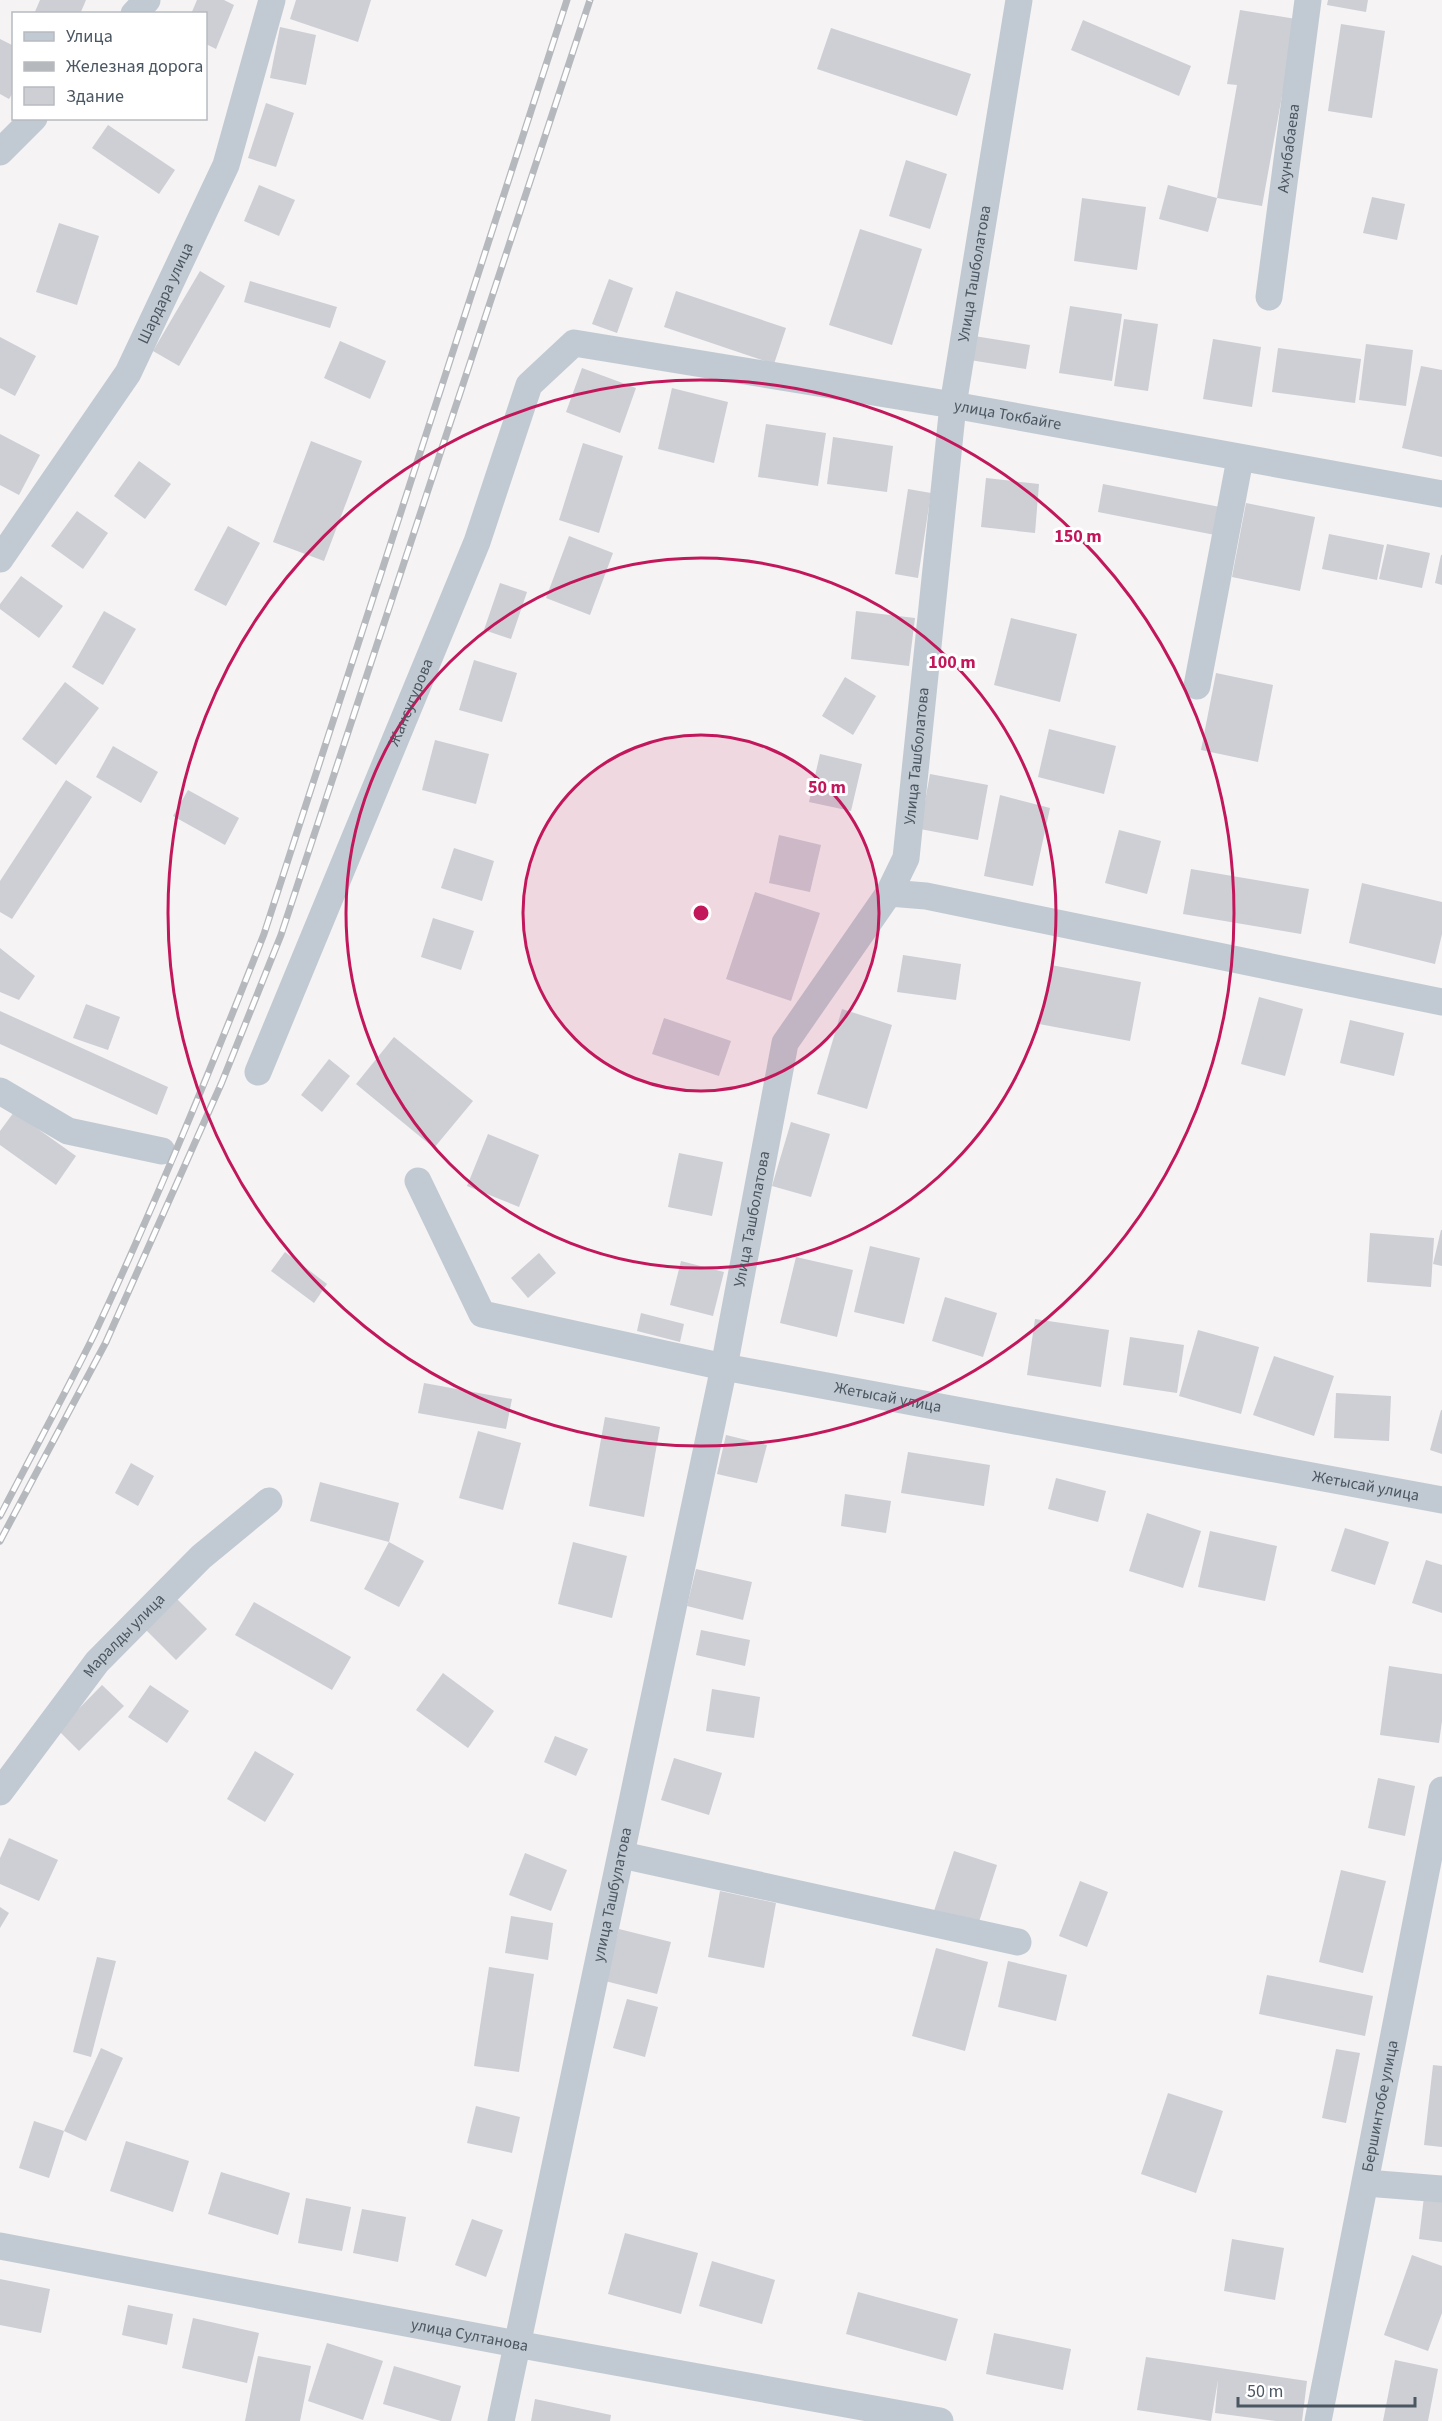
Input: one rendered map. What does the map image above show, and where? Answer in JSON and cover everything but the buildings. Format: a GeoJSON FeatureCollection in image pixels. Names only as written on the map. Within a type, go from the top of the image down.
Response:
{"type":"FeatureCollection","features":[{"type":"Feature","properties":{"kind":"street"},"geometry":{"type":"LineString","coordinates":[[136,12],[147,0]]}},
{"type":"Feature","properties":{"kind":"street","name":"Шардара улица"},"geometry":{"type":"LineString","coordinates":[[0,559],[128,373],[226,165],[272,0]]}},
{"type":"Feature","properties":{"kind":"street","name":"Улица Ташболатова"},"geometry":{"type":"LineString","coordinates":[[724,1367],[785,1043],[888,894],[906,858],[952,405],[1019,0]]}},
{"type":"Feature","properties":{"kind":"street","name":"Ахунбабаева"},"geometry":{"type":"LineString","coordinates":[[1269,297],[1308,0]]}},
{"type":"Feature","properties":{"kind":"street"},"geometry":{"type":"LineString","coordinates":[[0,152],[32,120]]}},
{"type":"Feature","properties":{"kind":"street","name":"улица Токбайге"},"geometry":{"type":"LineString","coordinates":[[574,343],[952,405],[1442,494]]}},
{"type":"Feature","properties":{"kind":"street","name":"Жансугурова"},"geometry":{"type":"LineString","coordinates":[[258,1072],[477,542],[529,385],[574,343]]}},
{"type":"Feature","properties":{"kind":"street"},"geometry":{"type":"LineString","coordinates":[[1197,686],[1240,459]]}},
{"type":"Feature","properties":{"kind":"street"},"geometry":{"type":"LineString","coordinates":[[888,894],[926,896],[1442,1002]]}},
{"type":"Feature","properties":{"kind":"street"},"geometry":{"type":"LineString","coordinates":[[0,1091],[68,1131],[162,1151]]}},
{"type":"Feature","properties":{"kind":"street","name":"Жетысай улица"},"geometry":{"type":"LineString","coordinates":[[418,1182],[482,1314],[724,1367],[1442,1500]]}},
{"type":"Feature","properties":{"kind":"street","name":"улица Ташбулатова"},"geometry":{"type":"LineString","coordinates":[[501,2421],[724,1367]]}},
{"type":"Feature","properties":{"kind":"street","name":"Маралды улица"},"geometry":{"type":"LineString","coordinates":[[0,1792],[97,1662],[201,1557],[269,1501]]}},
{"type":"Feature","properties":{"kind":"street","name":"Бершинтобе улица"},"geometry":{"type":"LineString","coordinates":[[1318,2421],[1438,1825],[1442,1790]]}},
{"type":"Feature","properties":{"kind":"street"},"geometry":{"type":"LineString","coordinates":[[622,1855],[1018,1942]]}},
{"type":"Feature","properties":{"kind":"street"},"geometry":{"type":"LineString","coordinates":[[1366,2183],[1442,2189]]}},
{"type":"Feature","properties":{"kind":"street","name":"улица Султанова"},"geometry":{"type":"LineString","coordinates":[[0,2246],[516,2344],[940,2421]]}},
{"type":"Feature","properties":{"kind":"railway"},"geometry":{"type":"LineString","coordinates":[[0,1516],[83,1358],[117,1285],[182,1136],[264,934],[567,0]]}},
{"type":"Feature","properties":{"kind":"railway"},"geometry":{"type":"LineString","coordinates":[[0,1541],[106,1342],[222,1082],[281,935],[590,0]]}}]}
